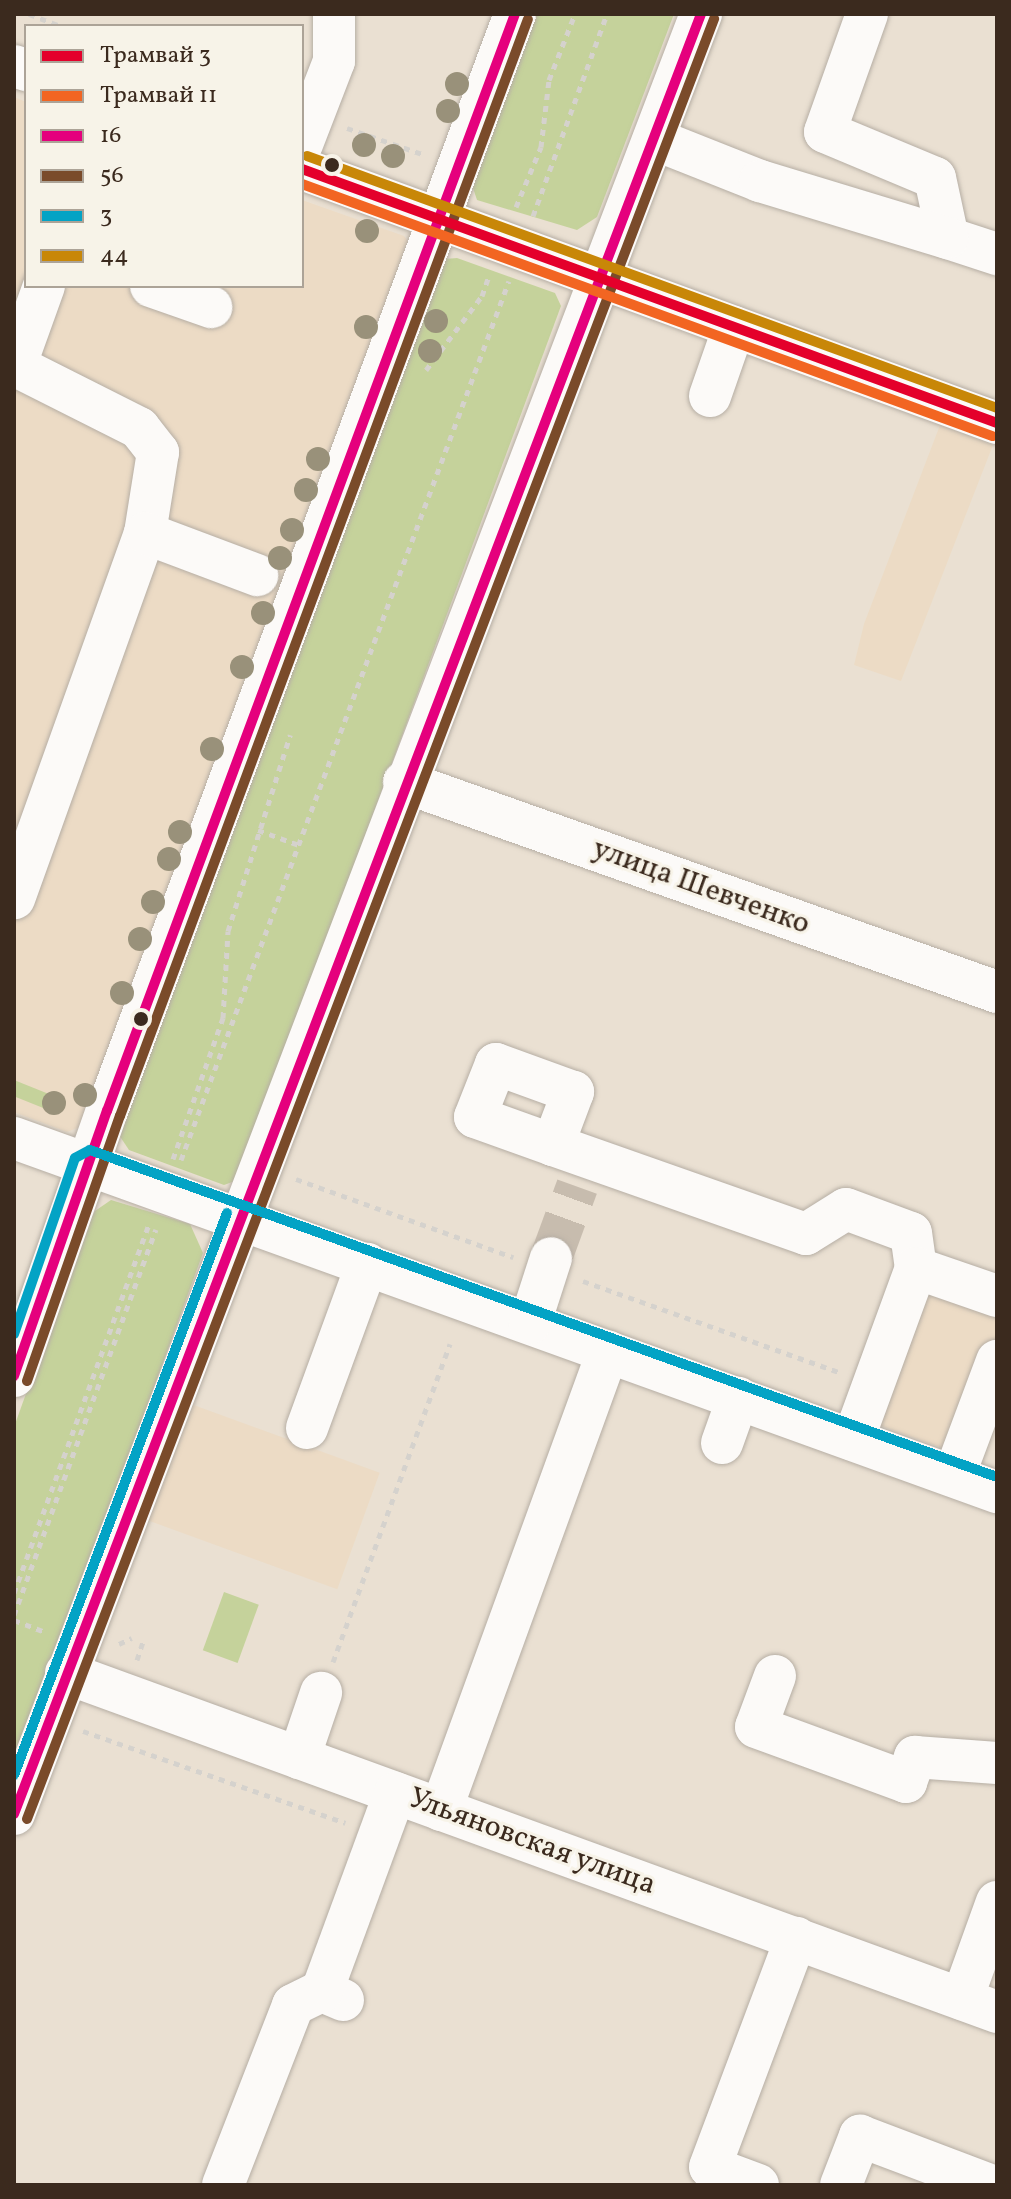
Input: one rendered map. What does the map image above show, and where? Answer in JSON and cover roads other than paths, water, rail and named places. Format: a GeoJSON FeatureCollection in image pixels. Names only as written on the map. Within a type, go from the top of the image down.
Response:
{"type":"FeatureCollection","features":[{"type":"Feature","properties":{"kind":"street"},"geometry":{"type":"LineString","coordinates":[[317,133],[334,61],[334,14]]}},
{"type":"Feature","properties":{"kind":"street"},"geometry":{"type":"LineString","coordinates":[[14,1376],[88,1164],[515,14]]}},
{"type":"Feature","properties":{"kind":"street"},"geometry":{"type":"LineString","coordinates":[[14,1814],[404,782],[701,14]]}},
{"type":"Feature","properties":{"kind":"street"},"geometry":{"type":"LineString","coordinates":[[867,14],[825,132],[935,178],[948,238]]}},
{"type":"Feature","properties":{"kind":"street"},"geometry":{"type":"LineString","coordinates":[[654,139],[760,181],[997,254]]}},
{"type":"Feature","properties":{"kind":"street"},"geometry":{"type":"LineString","coordinates":[[304,170],[997,423]]}},
{"type":"Feature","properties":{"kind":"street"},"geometry":{"type":"LineString","coordinates":[[157,288],[211,307]]}},
{"type":"Feature","properties":{"kind":"street"},"geometry":{"type":"LineString","coordinates":[[14,898],[145,533],[158,452],[139,428],[15,364],[30,303]]}},
{"type":"Feature","properties":{"kind":"street"},"geometry":{"type":"LineString","coordinates":[[710,396],[734,327]]}},
{"type":"Feature","properties":{"kind":"street"},"geometry":{"type":"LineString","coordinates":[[145,533],[257,575]]}},
{"type":"Feature","properties":{"kind":"street","name":"улица Шевченко"},"geometry":{"type":"LineString","coordinates":[[404,782],[997,992]]}},
{"type":"Feature","properties":{"kind":"street"},"geometry":{"type":"LineString","coordinates":[[14,1138],[997,1492]]}},
{"type":"Feature","properties":{"kind":"street"},"geometry":{"type":"LineString","coordinates":[[572,1163],[806,1234],[846,1209],[911,1233],[916,1268],[853,1440]]}},
{"type":"Feature","properties":{"kind":"street"},"geometry":{"type":"LineString","coordinates":[[530,1323],[551,1258]]}},
{"type":"Feature","properties":{"kind":"street"},"geometry":{"type":"LineString","coordinates":[[307,1428],[367,1264]]}},
{"type":"Feature","properties":{"kind":"street"},"geometry":{"type":"LineString","coordinates":[[916,1268],[997,1296]]}},
{"type":"Feature","properties":{"kind":"street"},"geometry":{"type":"LineString","coordinates":[[441,1810],[608,1351]]}},
{"type":"Feature","properties":{"kind":"street"},"geometry":{"type":"LineString","coordinates":[[954,1476],[997,1361]]}},
{"type":"Feature","properties":{"kind":"street"},"geometry":{"type":"LineString","coordinates":[[722,1443],[738,1398]]}},
{"type":"Feature","properties":{"kind":"street","name":"Ульяновская улица"},"geometry":{"type":"LineString","coordinates":[[66,1673],[980,2006]]}},
{"type":"Feature","properties":{"kind":"street"},"geometry":{"type":"LineString","coordinates":[[775,1676],[756,1727],[906,1782],[915,1757],[997,1763]]}},
{"type":"Feature","properties":{"kind":"street"},"geometry":{"type":"LineString","coordinates":[[299,1758],[321,1693]]}},
{"type":"Feature","properties":{"kind":"street"},"geometry":{"type":"LineString","coordinates":[[223,2185],[293,2005],[333,1996],[379,1835],[395,1793]]}},
{"type":"Feature","properties":{"kind":"street"},"geometry":{"type":"LineString","coordinates":[[980,2006],[997,1902]]}},
{"type":"Feature","properties":{"kind":"street"},"geometry":{"type":"LineString","coordinates":[[758,2185],[710,2167],[796,1938]]}},
{"type":"Feature","properties":{"kind":"street"},"geometry":{"type":"LineString","coordinates":[[841,2185],[860,2136],[990,2185]]}},
{"type":"Feature","properties":{"kind":"tunnel"},"geometry":{"type":"LineString","coordinates":[[551,1258],[577,1187]]}},
{"type":"Feature","properties":{"kind":"tram line","name":"3"},"geometry":{"type":"LineString","coordinates":[[304,170],[997,423]]}},
{"type":"Feature","properties":{"kind":"tram line","name":"11"},"geometry":{"type":"LineString","coordinates":[[304,185],[992,436]]}}]}
